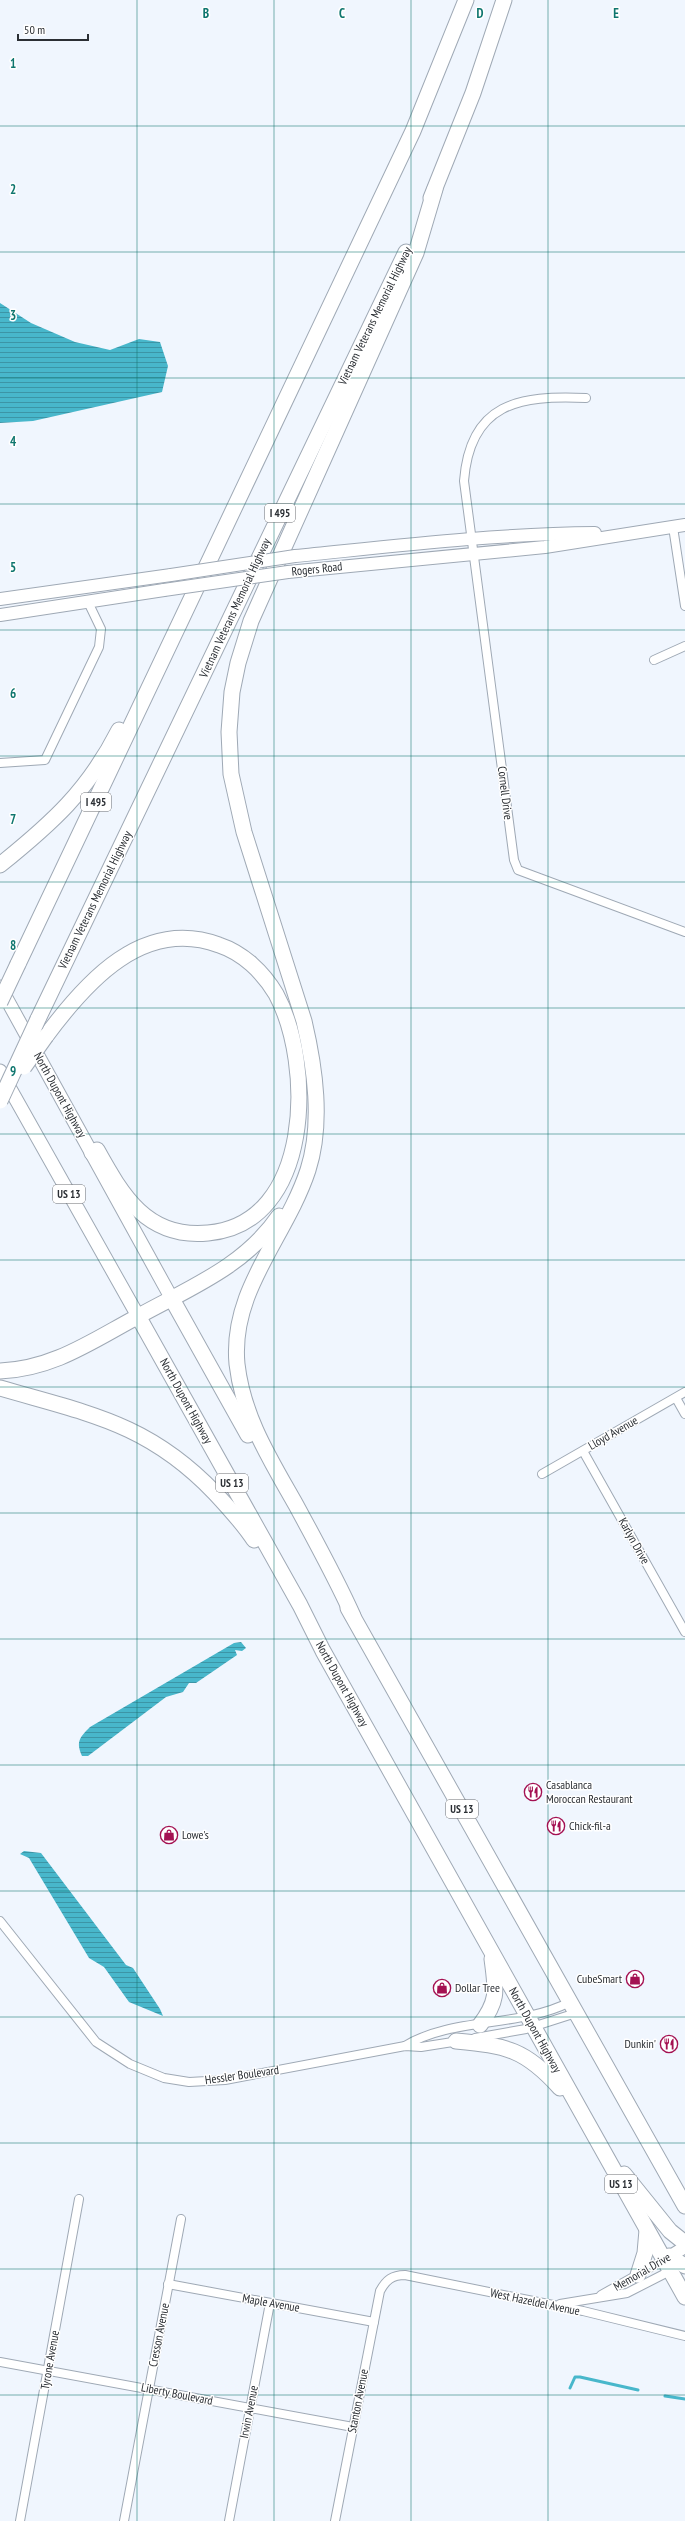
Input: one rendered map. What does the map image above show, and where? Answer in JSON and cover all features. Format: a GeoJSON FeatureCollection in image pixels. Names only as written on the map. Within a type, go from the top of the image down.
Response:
{"type":"FeatureCollection","features":[{"type":"Feature","properties":{"kind":"highway","name":"I 495"},"geometry":{"type":"LineString","coordinates":[[0,1002],[413,131],[466,0]]}},
{"type":"Feature","properties":{"kind":"highway","name":"Vietnam Veterans Memorial Highway"},"geometry":{"type":"LineString","coordinates":[[0,1101],[435,189],[473,93],[504,0]]}},
{"type":"Feature","properties":{"kind":"highway"},"geometry":{"type":"LineString","coordinates":[[353,1616],[332,1570],[252,1426],[243,1395],[237,1364],[238,1329],[245,1298],[305,1177],[312,1151],[315,1122],[314,1079],[304,1021],[244,832],[233,788],[229,739],[232,692],[238,663],[251,621],[416,253],[435,189]]}},
{"type":"Feature","properties":{"kind":"highway"},"geometry":{"type":"LineString","coordinates":[[0,865],[54,818],[89,782],[103,761],[171,639]]}},
{"type":"Feature","properties":{"kind":"highway"},"geometry":{"type":"LineString","coordinates":[[0,1101],[75,998],[110,965],[136,950],[169,940],[208,942],[236,953],[261,973],[271,986],[283,1009],[292,1040],[297,1076],[296,1133],[291,1157],[281,1184],[272,1198],[256,1214],[235,1226],[212,1233],[187,1233],[164,1227],[149,1219],[132,1205],[119,1190],[96,1150],[92,1153]]}},
{"type":"Feature","properties":{"kind":"highway"},"geometry":{"type":"LineString","coordinates":[[0,1371],[22,1369],[59,1359],[172,1299],[232,1264],[255,1245],[269,1230],[285,1206],[297,1183],[315,1122]]}},
{"type":"Feature","properties":{"kind":"highway","name":"North Dupont Highway"},"geometry":{"type":"LineString","coordinates":[[172,1299],[326,1574],[353,1616],[685,2206]]}},
{"type":"Feature","properties":{"kind":"highway","name":"North Dupont Highway"},"geometry":{"type":"LineString","coordinates":[[138,1316],[300,1605],[323,1651],[647,2230],[676,2263],[685,2297]]}},
{"type":"Feature","properties":{"kind":"highway"},"geometry":{"type":"LineString","coordinates":[[0,1388],[113,1422],[142,1434],[179,1459],[202,1479],[246,1528],[294,1608],[323,1651]]}},
{"type":"Feature","properties":{"kind":"highway"},"geometry":{"type":"LineString","coordinates":[[480,2025],[491,2010],[496,1995],[491,1951]]}},
{"type":"Feature","properties":{"kind":"highway"},"geometry":{"type":"LineString","coordinates":[[456,2041],[495,2045],[522,2054],[542,2068],[579,2109]]}},
{"type":"Feature","properties":{"kind":"highway"},"geometry":{"type":"LineString","coordinates":[[596,2139],[670,2231],[685,2243]]}},
{"type":"Feature","properties":{"kind":"highway"},"geometry":{"type":"LineString","coordinates":[[638,2274],[645,2253],[647,2230]]}},
{"type":"Feature","properties":{"kind":"main road","name":"North Dupont Highway"},"geometry":{"type":"LineString","coordinates":[[0,987],[172,1299]]}},
{"type":"Feature","properties":{"kind":"main road","name":"North Dupont Highway"},"geometry":{"type":"LineString","coordinates":[[0,1071],[138,1316]]}},
{"type":"Feature","properties":{"kind":"street","name":"Cornell Drive"},"geometry":{"type":"LineString","coordinates":[[586,398],[536,398],[513,403],[490,418],[476,433],[466,458],[464,481],[473,538],[514,860],[518,870],[685,932]]}},
{"type":"Feature","properties":{"kind":"street","name":"Rogers Road"},"geometry":{"type":"LineString","coordinates":[[0,615],[288,572],[545,547],[679,526]]}},
{"type":"Feature","properties":{"kind":"street"},"geometry":{"type":"LineString","coordinates":[[679,526],[685,606]]}},
{"type":"Feature","properties":{"kind":"street","name":"Rogers Road"},"geometry":{"type":"LineString","coordinates":[[0,598],[295,556],[526,534],[634,532]]}},
{"type":"Feature","properties":{"kind":"street"},"geometry":{"type":"LineString","coordinates":[[0,763],[45,760],[99,646],[101,629],[88,602]]}},
{"type":"Feature","properties":{"kind":"street"},"geometry":{"type":"LineString","coordinates":[[654,660],[685,646]]}},
{"type":"Feature","properties":{"kind":"street","name":"Lloyd Avenue"},"geometry":{"type":"LineString","coordinates":[[542,1474],[685,1392]]}},
{"type":"Feature","properties":{"kind":"street"},"geometry":{"type":"LineString","coordinates":[[676,1398],[685,1414]]}},
{"type":"Feature","properties":{"kind":"street","name":"Karlyn Drive"},"geometry":{"type":"LineString","coordinates":[[583,1451],[685,1632]]}},
{"type":"Feature","properties":{"kind":"street","name":"Hessler Boulevard"},"geometry":{"type":"LineString","coordinates":[[0,1921],[96,2042],[130,2064],[164,2078],[189,2082],[225,2080],[405,2046],[421,2047],[456,2041],[531,2022],[573,2007]]}},
{"type":"Feature","properties":{"kind":"street","name":"Hessler Boulevard"},"geometry":{"type":"LineString","coordinates":[[405,2046],[422,2035],[480,2025],[531,2022],[552,2010],[573,2007]]}},
{"type":"Feature","properties":{"kind":"street","name":"Tyrone Avenue"},"geometry":{"type":"LineString","coordinates":[[20,2521],[79,2199]]}},
{"type":"Feature","properties":{"kind":"street","name":"Cresson Avenue"},"geometry":{"type":"LineString","coordinates":[[124,2521],[181,2219]]}},
{"type":"Feature","properties":{"kind":"street","name":"Memorial Drive"},"geometry":{"type":"LineString","coordinates":[[550,2305],[577,2303],[599,2297],[627,2293],[676,2263],[685,2247]]}},
{"type":"Feature","properties":{"kind":"street","name":"Memorial Drive"},"geometry":{"type":"LineString","coordinates":[[599,2297],[638,2274],[676,2263]]}},
{"type":"Feature","properties":{"kind":"street","name":"West Hazeldel Avenue"},"geometry":{"type":"LineString","coordinates":[[385,2282],[395,2275],[405,2275],[550,2305],[685,2336]]}},
{"type":"Feature","properties":{"kind":"street","name":"Stanton Avenue"},"geometry":{"type":"LineString","coordinates":[[335,2521],[380,2291],[385,2282]]}},
{"type":"Feature","properties":{"kind":"street","name":"Maple Avenue"},"geometry":{"type":"LineString","coordinates":[[168,2284],[374,2322]]}},
{"type":"Feature","properties":{"kind":"street","name":"Irwin Avenue"},"geometry":{"type":"LineString","coordinates":[[229,2521],[270,2303]]}},
{"type":"Feature","properties":{"kind":"street","name":"Liberty Boulevard"},"geometry":{"type":"LineString","coordinates":[[0,2362],[149,2388],[353,2427]]}},
{"type":"Feature","properties":{"kind":"water"},"geometry":{"type":"Polygon","coordinates":[[[0,303],[31,323],[75,342],[110,350],[139,339],[160,342],[168,366],[162,392],[33,421],[0,423],[0,303]]]}},
{"type":"Feature","properties":{"kind":"water"},"geometry":{"type":"Polygon","coordinates":[[[241,1642],[246,1648],[242,1651],[235,1650],[237,1655],[196,1683],[189,1683],[183,1692],[166,1697],[88,1756],[82,1756],[79,1747],[80,1740],[83,1734],[90,1727],[234,1643],[241,1642]]]}},
{"type":"Feature","properties":{"kind":"water"},"geometry":{"type":"Polygon","coordinates":[[[24,1851],[41,1853],[126,1965],[133,1968],[163,2016],[129,2002],[104,1967],[89,1958],[29,1858],[20,1854],[24,1851]]]}},
{"type":"Feature","properties":{"kind":"waterway"},"geometry":{"type":"LineString","coordinates":[[570,2388],[575,2377],[580,2377],[638,2390]]}},
{"type":"Feature","properties":{"kind":"waterway"},"geometry":{"type":"LineString","coordinates":[[665,2396],[685,2399]]}},
{"type":"Feature","properties":{"kind":"place","name":"Casablanca Moroccan Restaurant"},"geometry":{"type":"Point","coordinates":[533,1792]}},
{"type":"Feature","properties":{"kind":"place","name":"Chick-fil-a"},"geometry":{"type":"Point","coordinates":[556,1826]}},
{"type":"Feature","properties":{"kind":"place","name":"Lowe's"},"geometry":{"type":"Point","coordinates":[169,1835]}},
{"type":"Feature","properties":{"kind":"place","name":"CubeSmart"},"geometry":{"type":"Point","coordinates":[635,1979]}},
{"type":"Feature","properties":{"kind":"place","name":"Dollar Tree"},"geometry":{"type":"Point","coordinates":[442,1988]}},
{"type":"Feature","properties":{"kind":"place","name":"Dunkin'"},"geometry":{"type":"Point","coordinates":[669,2044]}}]}
